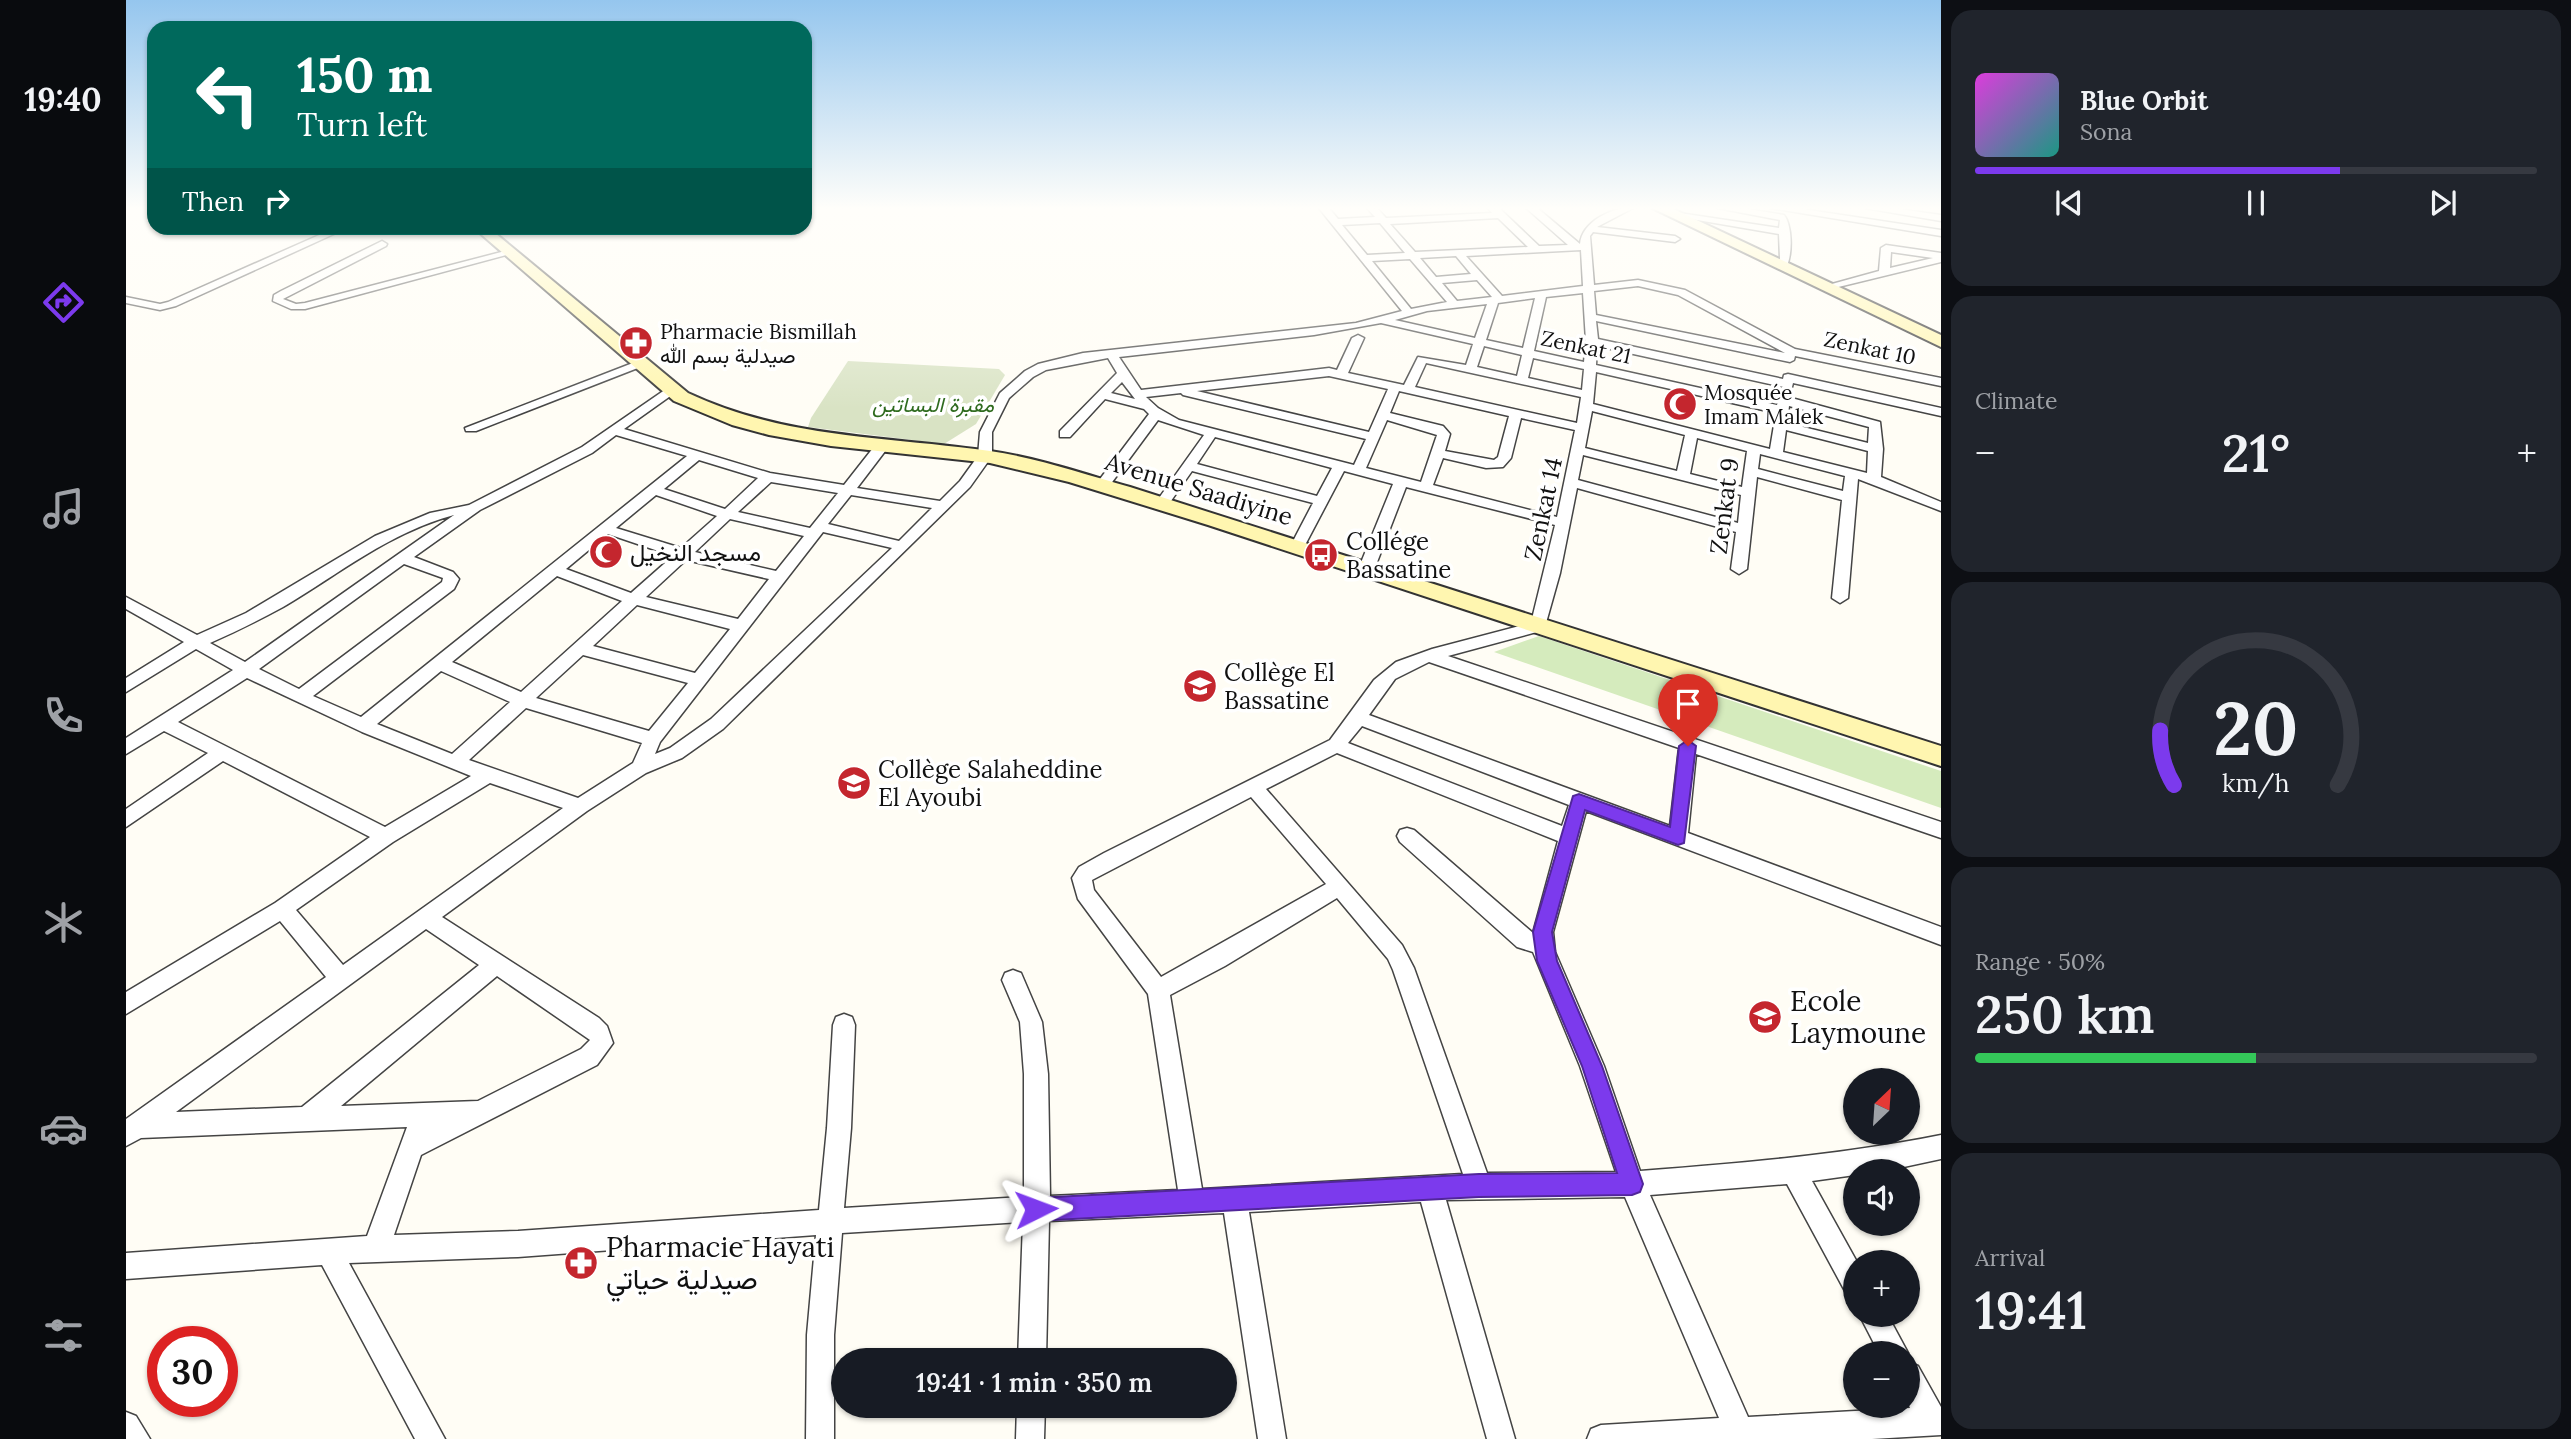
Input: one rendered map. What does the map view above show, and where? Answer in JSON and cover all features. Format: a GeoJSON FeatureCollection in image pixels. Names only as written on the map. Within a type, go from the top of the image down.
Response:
{"type":"FeatureCollection","features":[{"type":"Feature","properties":{"kind":"main road","name":"Avenue Saadiyine"},"geometry":{"type":"LineString","coordinates":[[534,274],[671,389],[702,408],[751,424],[882,446],[985,456],[1023,463],[1297,547],[1941,756]]}},
{"type":"Feature","properties":{"kind":"main road"},"geometry":{"type":"LineString","coordinates":[[1799,274],[1941,342]]}},
{"type":"Feature","properties":{"kind":"street"},"geometry":{"type":"LineString","coordinates":[[126,300],[158,307],[172,304],[239,274]]}},
{"type":"Feature","properties":{"kind":"street"},"geometry":{"type":"LineString","coordinates":[[322,274],[278,297],[278,300],[295,307],[305,306],[428,274]]}},
{"type":"Feature","properties":{"kind":"street"},"geometry":{"type":"LineString","coordinates":[[1376,274],[1408,312]]}},
{"type":"Feature","properties":{"kind":"street"},"geometry":{"type":"LineString","coordinates":[[1429,274],[1455,304]]}},
{"type":"Feature","properties":{"kind":"street"},"geometry":{"type":"LineString","coordinates":[[1477,274],[1497,300]]}},
{"type":"Feature","properties":{"kind":"street","name":"Zenkat 14"},"geometry":{"type":"LineString","coordinates":[[1538,626],[1563,523],[1588,400],[1592,341],[1587,274]]}},
{"type":"Feature","properties":{"kind":"street"},"geometry":{"type":"LineString","coordinates":[[1826,287],[1879,274]]}},
{"type":"Feature","properties":{"kind":"street"},"geometry":{"type":"LineString","coordinates":[[1434,280],[1480,277]]}},
{"type":"Feature","properties":{"kind":"street"},"geometry":{"type":"LineString","coordinates":[[131,1130],[580,806],[640,768],[676,753],[717,724],[965,484],[985,456],[986,432],[1003,396],[1029,374],[1042,367],[1083,358],[1314,332],[1455,304],[1638,283],[1681,292],[1790,355],[1776,454]]}},
{"type":"Feature","properties":{"kind":"street"},"geometry":{"type":"LineString","coordinates":[[1522,380],[1541,295]]}},
{"type":"Feature","properties":{"kind":"street"},"geometry":{"type":"LineString","coordinates":[[1470,369],[1477,343],[1497,300]]}},
{"type":"Feature","properties":{"kind":"street","name":"Zenkat 10"},"geometry":{"type":"LineString","coordinates":[[1591,317],[1941,383]]}},
{"type":"Feature","properties":{"kind":"street","name":"Zenkat 21"},"geometry":{"type":"LineString","coordinates":[[1382,320],[1591,368],[1873,423],[1877,428],[1876,449]]}},
{"type":"Feature","properties":{"kind":"street"},"geometry":{"type":"LineString","coordinates":[[1342,373],[1358,338]]}},
{"type":"Feature","properties":{"kind":"street"},"geometry":{"type":"LineString","coordinates":[[1592,341],[1941,412]]}},
{"type":"Feature","properties":{"kind":"street"},"geometry":{"type":"LineString","coordinates":[[1112,355],[1137,394],[1151,410]]}},
{"type":"Feature","properties":{"kind":"street"},"geometry":{"type":"LineString","coordinates":[[1358,471],[1384,415],[1422,359],[1522,380],[1692,432],[1874,479],[1941,507]]}},
{"type":"Feature","properties":{"kind":"street"},"geometry":{"type":"LineString","coordinates":[[471,428],[642,364]]}},
{"type":"Feature","properties":{"kind":"street"},"geometry":{"type":"LineString","coordinates":[[1137,394],[1296,374],[1342,373],[1582,428]]}},
{"type":"Feature","properties":{"kind":"street"},"geometry":{"type":"LineString","coordinates":[[1065,435],[1124,374]]}},
{"type":"Feature","properties":{"kind":"street"},"geometry":{"type":"LineString","coordinates":[[126,747],[246,670],[475,507],[570,460],[617,430],[671,389]]}},
{"type":"Feature","properties":{"kind":"street"},"geometry":{"type":"LineString","coordinates":[[1177,390],[1374,437]]}},
{"type":"Feature","properties":{"kind":"street"},"geometry":{"type":"LineString","coordinates":[[1103,395],[1211,433],[1563,523]]}},
{"type":"Feature","properties":{"kind":"street"},"geometry":{"type":"LineString","coordinates":[[1102,486],[1151,410]]}},
{"type":"Feature","properties":{"kind":"street"},"geometry":{"type":"LineString","coordinates":[[1440,447],[1486,464],[1498,464],[1504,458],[1516,414]]}},
{"type":"Feature","properties":{"kind":"street"},"geometry":{"type":"LineString","coordinates":[[1384,415],[1438,429],[1444,434],[1426,487]]}},
{"type":"Feature","properties":{"kind":"street"},"geometry":{"type":"LineString","coordinates":[[1780,425],[1876,449],[1874,479]]}},
{"type":"Feature","properties":{"kind":"street"},"geometry":{"type":"LineString","coordinates":[[617,430],[768,477],[943,506]]}},
{"type":"Feature","properties":{"kind":"street"},"geometry":{"type":"LineString","coordinates":[[1683,476],[1692,432]]}},
{"type":"Feature","properties":{"kind":"street"},"geometry":{"type":"LineString","coordinates":[[1161,505],[1211,433]]}},
{"type":"Feature","properties":{"kind":"street"},"geometry":{"type":"LineString","coordinates":[[640,768],[653,739],[882,446]]}},
{"type":"Feature","properties":{"kind":"street","name":"Zenkat 9"},"geometry":{"type":"LineString","coordinates":[[1739,569],[1754,448]]}},
{"type":"Feature","properties":{"kind":"street"},"geometry":{"type":"LineString","coordinates":[[1579,450],[1748,493]]}},
{"type":"Feature","properties":{"kind":"street"},"geometry":{"type":"LineString","coordinates":[[363,725],[697,455]]}},
{"type":"Feature","properties":{"kind":"street"},"geometry":{"type":"LineString","coordinates":[[1188,466],[1322,501]]}},
{"type":"Feature","properties":{"kind":"street"},"geometry":{"type":"LineString","coordinates":[[1297,547],[1340,466]]}},
{"type":"Feature","properties":{"kind":"street"},"geometry":{"type":"LineString","coordinates":[[1751,471],[1848,496]]}},
{"type":"Feature","properties":{"kind":"street"},"geometry":{"type":"LineString","coordinates":[[1840,598],[1852,474]]}},
{"type":"Feature","properties":{"kind":"street"},"geometry":{"type":"LineString","coordinates":[[454,763],[768,477]]}},
{"type":"Feature","properties":{"kind":"street"},"geometry":{"type":"LineString","coordinates":[[1366,570],[1401,481]]}},
{"type":"Feature","properties":{"kind":"street"},"geometry":{"type":"LineString","coordinates":[[1572,482],[1743,529]]}},
{"type":"Feature","properties":{"kind":"street"},"geometry":{"type":"LineString","coordinates":[[653,490],[726,514],[903,546]]}},
{"type":"Feature","properties":{"kind":"street"},"geometry":{"type":"LineString","coordinates":[[126,686],[197,642],[254,617],[348,556],[385,536],[421,520],[475,507]]}},
{"type":"Feature","properties":{"kind":"street"},"geometry":{"type":"LineString","coordinates":[[606,529],[682,554],[780,577]]}},
{"type":"Feature","properties":{"kind":"street"},"geometry":{"type":"LineString","coordinates":[[301,696],[449,585],[451,579],[448,575],[401,558]]}},
{"type":"Feature","properties":{"kind":"street"},"geometry":{"type":"LineString","coordinates":[[555,569],[633,599],[742,626]]}},
{"type":"Feature","properties":{"kind":"street"},"geometry":{"type":"LineString","coordinates":[[129,608],[246,670],[363,725],[486,776],[580,806]]}},
{"type":"Feature","properties":{"kind":"street"},"geometry":{"type":"LineString","coordinates":[[1192,1202],[1158,990],[1091,902],[1085,893],[1082,878],[1111,859],[1336,745],[1390,674],[1429,656],[1504,639],[1538,626]]}},
{"type":"Feature","properties":{"kind":"street"},"geometry":{"type":"LineString","coordinates":[[579,648],[700,680]]}},
{"type":"Feature","properties":{"kind":"street"},"geometry":{"type":"LineString","coordinates":[[1429,656],[1941,830]]}},
{"type":"Feature","properties":{"kind":"street"},"geometry":{"type":"LineString","coordinates":[[439,663],[523,700],[653,739]]}},
{"type":"Feature","properties":{"kind":"street"},"geometry":{"type":"LineString","coordinates":[[1358,718],[1941,936]]}},
{"type":"Feature","properties":{"kind":"street"},"geometry":{"type":"LineString","coordinates":[[164,723],[386,836]]}},
{"type":"Feature","properties":{"kind":"street"},"geometry":{"type":"LineString","coordinates":[[1336,745],[1568,837]]}},
{"type":"Feature","properties":{"kind":"street"},"geometry":{"type":"LineString","coordinates":[[1678,838],[1688,746]]}},
{"type":"Feature","properties":{"kind":"street"},"geometry":{"type":"LineString","coordinates":[[126,819],[223,752]]}},
{"type":"Feature","properties":{"kind":"street"},"geometry":{"type":"LineString","coordinates":[[126,1004],[282,909],[386,836],[486,776]]}},
{"type":"Feature","properties":{"kind":"street"},"geometry":{"type":"LineString","coordinates":[[1253,787],[1395,952],[1403,968],[1479,1186]]}},
{"type":"Feature","properties":{"kind":"street"},"geometry":{"type":"LineString","coordinates":[[1579,801],[1546,916],[1543,945],[1547,961],[1596,1077],[1632,1184],[1740,1430]]}},
{"type":"Feature","properties":{"kind":"street"},"geometry":{"type":"LineString","coordinates":[[1407,836],[1524,940],[1543,945]]}},
{"type":"Feature","properties":{"kind":"street"},"geometry":{"type":"LineString","coordinates":[[1158,990],[1235,949],[1340,886]]}},
{"type":"Feature","properties":{"kind":"street"},"geometry":{"type":"LineString","coordinates":[[282,909],[341,978]]}},
{"type":"Feature","properties":{"kind":"street"},"geometry":{"type":"LineString","coordinates":[[411,1147],[589,1057],[602,1043],[599,1034],[591,1026],[426,918]]}},
{"type":"Feature","properties":{"kind":"street"},"geometry":{"type":"LineString","coordinates":[[308,1118],[496,964]]}},
{"type":"Feature","properties":{"kind":"street"},"geometry":{"type":"LineString","coordinates":[[1013,980],[1028,1010],[1034,1038],[1038,1163],[1032,1348]]}},
{"type":"Feature","properties":{"kind":"street"},"geometry":{"type":"LineString","coordinates":[[820,1439],[818,1397],[842,1114],[844,1025]]}},
{"type":"Feature","properties":{"kind":"street"},"geometry":{"type":"LineString","coordinates":[[131,1130],[308,1118],[481,1112]]}},
{"type":"Feature","properties":{"kind":"street"},"geometry":{"type":"LineString","coordinates":[[376,1248],[423,1114]]}},
{"type":"Feature","properties":{"kind":"street"},"geometry":{"type":"LineString","coordinates":[[126,1266],[376,1248],[518,1244],[832,1220],[1430,1188],[1632,1184],[1793,1171],[1883,1159],[1941,1147]]}},
{"type":"Feature","properties":{"kind":"street"},"geometry":{"type":"LineString","coordinates":[[1793,1171],[1843,1262]]}},
{"type":"Feature","properties":{"kind":"street"},"geometry":{"type":"LineString","coordinates":[[1430,1188],[1501,1439]]}},
{"type":"Feature","properties":{"kind":"street"},"geometry":{"type":"LineString","coordinates":[[1235,1200],[1272,1439]]}},
{"type":"Feature","properties":{"kind":"street"},"geometry":{"type":"LineString","coordinates":[[329,1252],[430,1439]]}},
{"type":"Feature","properties":{"kind":"street"},"geometry":{"type":"LineString","coordinates":[[1920,1395],[1937,1421]]}},
{"type":"Feature","properties":{"kind":"street"},"geometry":{"type":"LineString","coordinates":[[1030,1439],[1031,1418]]}},
{"type":"Feature","properties":{"kind":"street"},"geometry":{"type":"LineString","coordinates":[[1601,1439],[1937,1421]]}},
{"type":"Feature","properties":{"kind":"street"},"geometry":{"type":"LineString","coordinates":[[126,1426],[136,1439]]}},
{"type":"Feature","properties":{"kind":"green space","name":"مقبرة البساتين"},"geometry":{"type":"Polygon","coordinates":[[[848,361],[999,369],[1005,375],[976,424],[944,444],[808,427],[848,361]]]}},
{"type":"Feature","properties":{"kind":"green space"},"geometry":{"type":"Polygon","coordinates":[[[1539,636],[1941,771],[1941,808],[1494,652],[1539,636]]]}},
{"type":"Feature","properties":{"kind":"place","name":"Pharmacie Bismillah صيدلية بسم الله"},"geometry":{"type":"Point","coordinates":[636,343]}},
{"type":"Feature","properties":{"kind":"place","name":"Mosquée Imam Malek"},"geometry":{"type":"Point","coordinates":[1680,404]}},
{"type":"Feature","properties":{"kind":"place","name":"مسجد النخيل"},"geometry":{"type":"Point","coordinates":[606,552]}},
{"type":"Feature","properties":{"kind":"place","name":"Collége Bassatine"},"geometry":{"type":"Point","coordinates":[1321,555]}},
{"type":"Feature","properties":{"kind":"place","name":"Collège El Bassatine"},"geometry":{"type":"Point","coordinates":[1200,686]}},
{"type":"Feature","properties":{"kind":"place","name":"Collège Salaheddine El Ayoubi"},"geometry":{"type":"Point","coordinates":[854,783]}},
{"type":"Feature","properties":{"kind":"place","name":"Ecole Laymoune"},"geometry":{"type":"Point","coordinates":[1765,1017]}},
{"type":"Feature","properties":{"kind":"place","name":"Pharmacie Hayati صيدلية حياتي"},"geometry":{"type":"Point","coordinates":[581,1263]}},
{"type":"Feature","properties":{"kind":"route"},"geometry":{"type":"LineString","coordinates":[[1036,1209],[1479,1186],[1632,1184],[1592,1066],[1547,961],[1543,932],[1579,801],[1678,838],[1688,746]]}}]}
